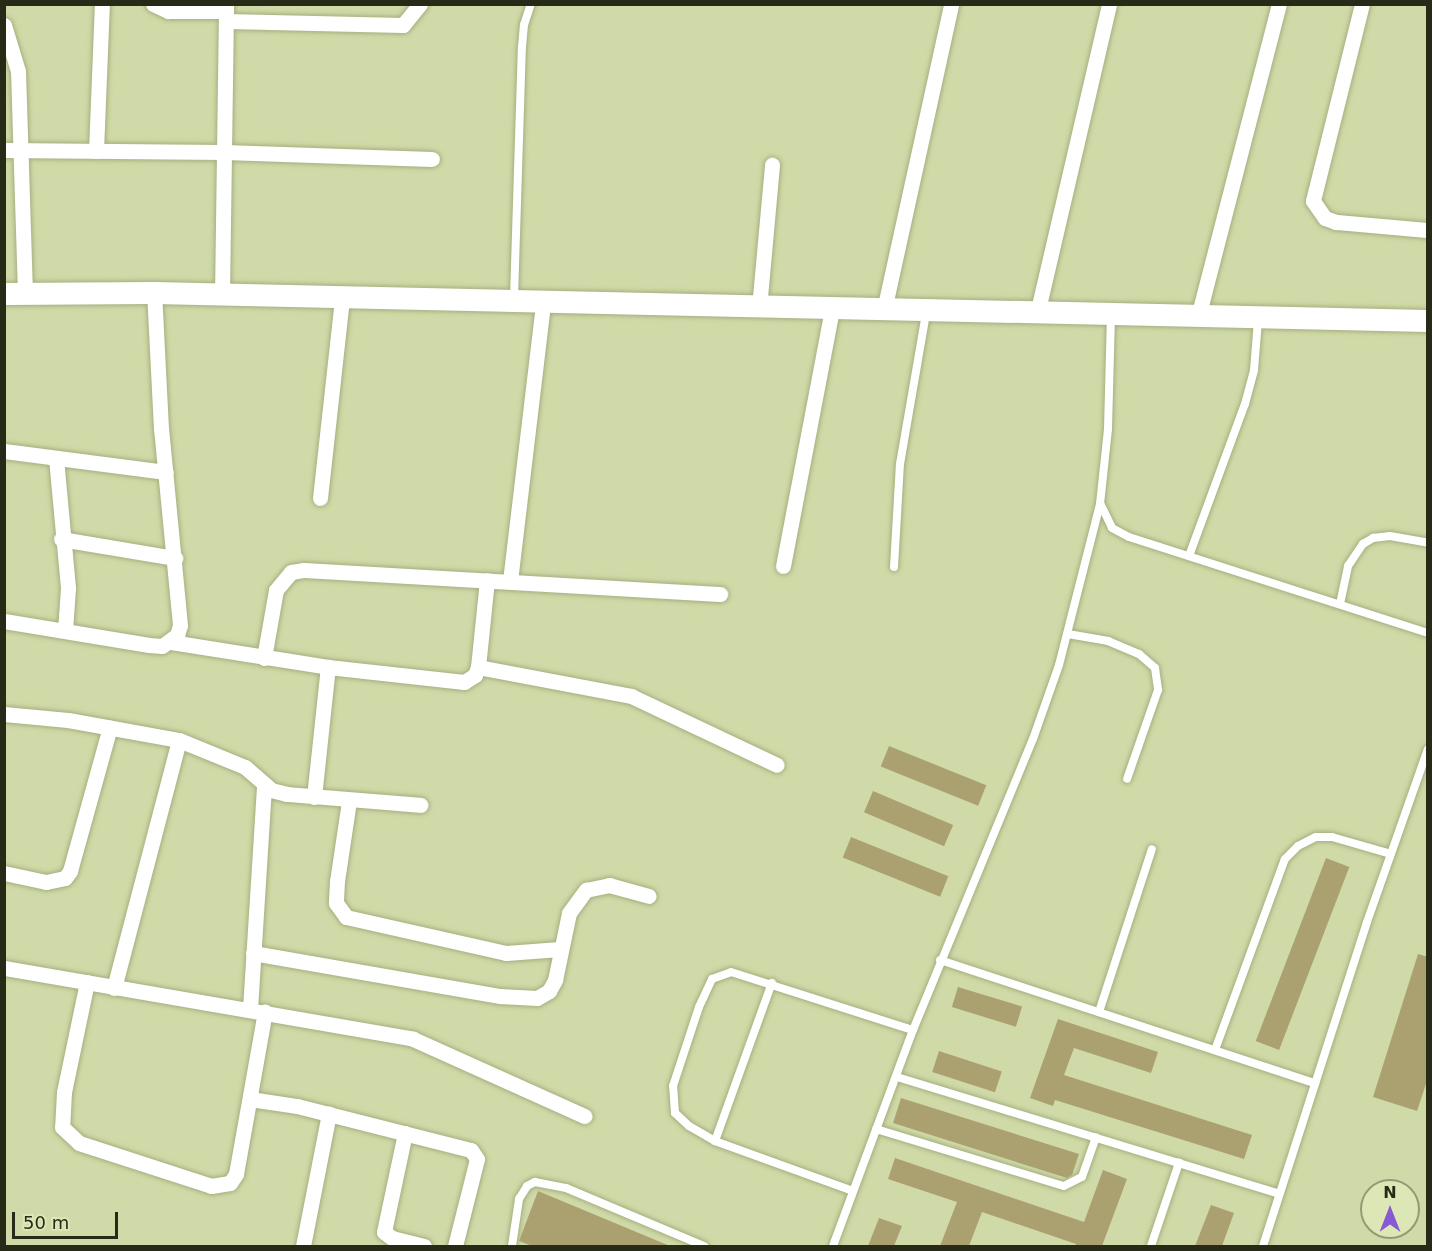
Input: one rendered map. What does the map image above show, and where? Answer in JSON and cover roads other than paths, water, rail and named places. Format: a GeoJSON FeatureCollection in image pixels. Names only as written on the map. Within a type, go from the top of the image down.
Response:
{"type":"FeatureCollection","features":[{"type":"Feature","properties":{"kind":"main road"},"geometry":{"type":"LineString","coordinates":[[15,294],[154,294],[1428,321]]}},
{"type":"Feature","properties":{"kind":"street"},"geometry":{"type":"LineString","coordinates":[[96,151],[102,4]]}},
{"type":"Feature","properties":{"kind":"street"},"geometry":{"type":"LineString","coordinates":[[153,4],[168,11],[226,12],[403,26],[420,4]]}},
{"type":"Feature","properties":{"kind":"street"},"geometry":{"type":"LineString","coordinates":[[884,310],[951,4]]}},
{"type":"Feature","properties":{"kind":"street"},"geometry":{"type":"LineString","coordinates":[[1037,314],[1109,4]]}},
{"type":"Feature","properties":{"kind":"street"},"geometry":{"type":"LineString","coordinates":[[1198,317],[1279,4]]}},
{"type":"Feature","properties":{"kind":"street"},"geometry":{"type":"LineString","coordinates":[[1362,4],[1313,201],[1325,218],[1336,222],[1428,230]]}},
{"type":"Feature","properties":{"kind":"street"},"geometry":{"type":"LineString","coordinates":[[222,296],[226,12]]}},
{"type":"Feature","properties":{"kind":"street"},"geometry":{"type":"LineString","coordinates":[[4,26],[18,71],[22,150],[15,294]]}},
{"type":"Feature","properties":{"kind":"street"},"geometry":{"type":"LineString","coordinates":[[4,150],[224,152],[432,159]]}},
{"type":"Feature","properties":{"kind":"street"},"geometry":{"type":"LineString","coordinates":[[759,308],[772,165]]}},
{"type":"Feature","properties":{"kind":"street"},"geometry":{"type":"LineString","coordinates":[[154,294],[166,472],[180,625],[171,642]]}},
{"type":"Feature","properties":{"kind":"street"},"geometry":{"type":"LineString","coordinates":[[320,498],[342,299]]}},
{"type":"Feature","properties":{"kind":"street"},"geometry":{"type":"LineString","coordinates":[[510,581],[543,303]]}},
{"type":"Feature","properties":{"kind":"street"},"geometry":{"type":"LineString","coordinates":[[783,566],[832,309]]}},
{"type":"Feature","properties":{"kind":"street"},"geometry":{"type":"LineString","coordinates":[[4,451],[166,472]]}},
{"type":"Feature","properties":{"kind":"street"},"geometry":{"type":"LineString","coordinates":[[56,458],[61,539],[68,588],[65,631]]}},
{"type":"Feature","properties":{"kind":"street"},"geometry":{"type":"LineString","coordinates":[[61,539],[175,558]]}},
{"type":"Feature","properties":{"kind":"street"},"geometry":{"type":"LineString","coordinates":[[264,658],[276,590],[291,572],[323,570],[720,594]]}},
{"type":"Feature","properties":{"kind":"street"},"geometry":{"type":"LineString","coordinates":[[4,621],[149,645],[171,642],[264,658],[455,682],[470,680],[478,667],[487,580]]}},
{"type":"Feature","properties":{"kind":"street"},"geometry":{"type":"LineString","coordinates":[[314,797],[328,667]]}},
{"type":"Feature","properties":{"kind":"street"},"geometry":{"type":"LineString","coordinates":[[478,667],[631,696],[777,765]]}},
{"type":"Feature","properties":{"kind":"street"},"geometry":{"type":"LineString","coordinates":[[4,714],[110,727],[179,740],[245,766],[271,790],[349,801],[421,805]]}},
{"type":"Feature","properties":{"kind":"street"},"geometry":{"type":"LineString","coordinates":[[4,873],[46,882],[65,878],[70,871],[110,727]]}},
{"type":"Feature","properties":{"kind":"street"},"geometry":{"type":"LineString","coordinates":[[114,988],[179,740]]}},
{"type":"Feature","properties":{"kind":"street"},"geometry":{"type":"LineString","coordinates":[[87,982],[60,1114],[68,1137],[152,1168],[221,1186],[237,1174],[250,1099],[257,1010],[253,953],[264,784]]}},
{"type":"Feature","properties":{"kind":"street"},"geometry":{"type":"LineString","coordinates":[[349,801],[336,903],[346,917],[506,953],[560,949]]}},
{"type":"Feature","properties":{"kind":"street"},"geometry":{"type":"LineString","coordinates":[[253,953],[500,996],[537,999],[544,996],[555,980],[569,913],[586,890],[609,885],[649,896]]}},
{"type":"Feature","properties":{"kind":"street"},"geometry":{"type":"LineString","coordinates":[[4,968],[257,1010],[413,1039],[584,1116]]}},
{"type":"Feature","properties":{"kind":"street"},"geometry":{"type":"LineString","coordinates":[[250,1099],[329,1114],[475,1154],[455,1246]]}},
{"type":"Feature","properties":{"kind":"street"},"geometry":{"type":"LineString","coordinates":[[303,1246],[329,1114]]}},
{"type":"Feature","properties":{"kind":"street"},"geometry":{"type":"LineString","coordinates":[[405,1133],[384,1227],[391,1242],[424,1246]]}},
{"type":"Feature","properties":{"kind":"lane"},"geometry":{"type":"LineString","coordinates":[[514,303],[522,47],[524,25],[531,4]]}},
{"type":"Feature","properties":{"kind":"lane"},"geometry":{"type":"LineString","coordinates":[[894,567],[900,464],[926,311]]}},
{"type":"Feature","properties":{"kind":"lane"},"geometry":{"type":"LineString","coordinates":[[833,1246],[897,1077],[912,1030],[1033,739],[1068,634],[1100,504],[1108,429],[1111,315]]}},
{"type":"Feature","properties":{"kind":"lane"},"geometry":{"type":"LineString","coordinates":[[1188,556],[1245,404],[1254,370],[1259,318]]}},
{"type":"Feature","properties":{"kind":"lane"},"geometry":{"type":"LineString","coordinates":[[1100,504],[1107,521],[1118,532],[1428,633]]}},
{"type":"Feature","properties":{"kind":"lane"},"geometry":{"type":"LineString","coordinates":[[1340,604],[1348,566],[1363,544],[1373,538],[1390,536],[1428,543]]}},
{"type":"Feature","properties":{"kind":"lane"},"geometry":{"type":"LineString","coordinates":[[1068,634],[1108,642],[1139,654],[1155,668],[1158,690],[1127,779]]}},
{"type":"Feature","properties":{"kind":"lane"},"geometry":{"type":"LineString","coordinates":[[1263,1246],[1391,854],[1428,749]]}},
{"type":"Feature","properties":{"kind":"lane"},"geometry":{"type":"LineString","coordinates":[[1215,1050],[1285,859],[1298,846],[1316,837],[1332,837],[1391,854]]}},
{"type":"Feature","properties":{"kind":"lane"},"geometry":{"type":"LineString","coordinates":[[1099,1012],[1152,849]]}},
{"type":"Feature","properties":{"kind":"lane"},"geometry":{"type":"LineString","coordinates":[[940,960],[1316,1083]]}},
{"type":"Feature","properties":{"kind":"lane"},"geometry":{"type":"LineString","coordinates":[[853,1191],[716,1141],[689,1126],[675,1113],[672,1100],[673,1086],[699,1007],[712,980],[731,972],[772,983],[912,1030]]}},
{"type":"Feature","properties":{"kind":"lane"},"geometry":{"type":"LineString","coordinates":[[716,1141],[772,983]]}},
{"type":"Feature","properties":{"kind":"lane"},"geometry":{"type":"LineString","coordinates":[[897,1077],[1280,1194]]}},
{"type":"Feature","properties":{"kind":"lane"},"geometry":{"type":"LineString","coordinates":[[876,1129],[1064,1186],[1082,1176],[1095,1137]]}},
{"type":"Feature","properties":{"kind":"lane"},"geometry":{"type":"LineString","coordinates":[[1151,1246],[1179,1163]]}},
{"type":"Feature","properties":{"kind":"lane"},"geometry":{"type":"LineString","coordinates":[[515,1245],[519,1199],[527,1186],[534,1182],[566,1188],[704,1246]]}}]}
